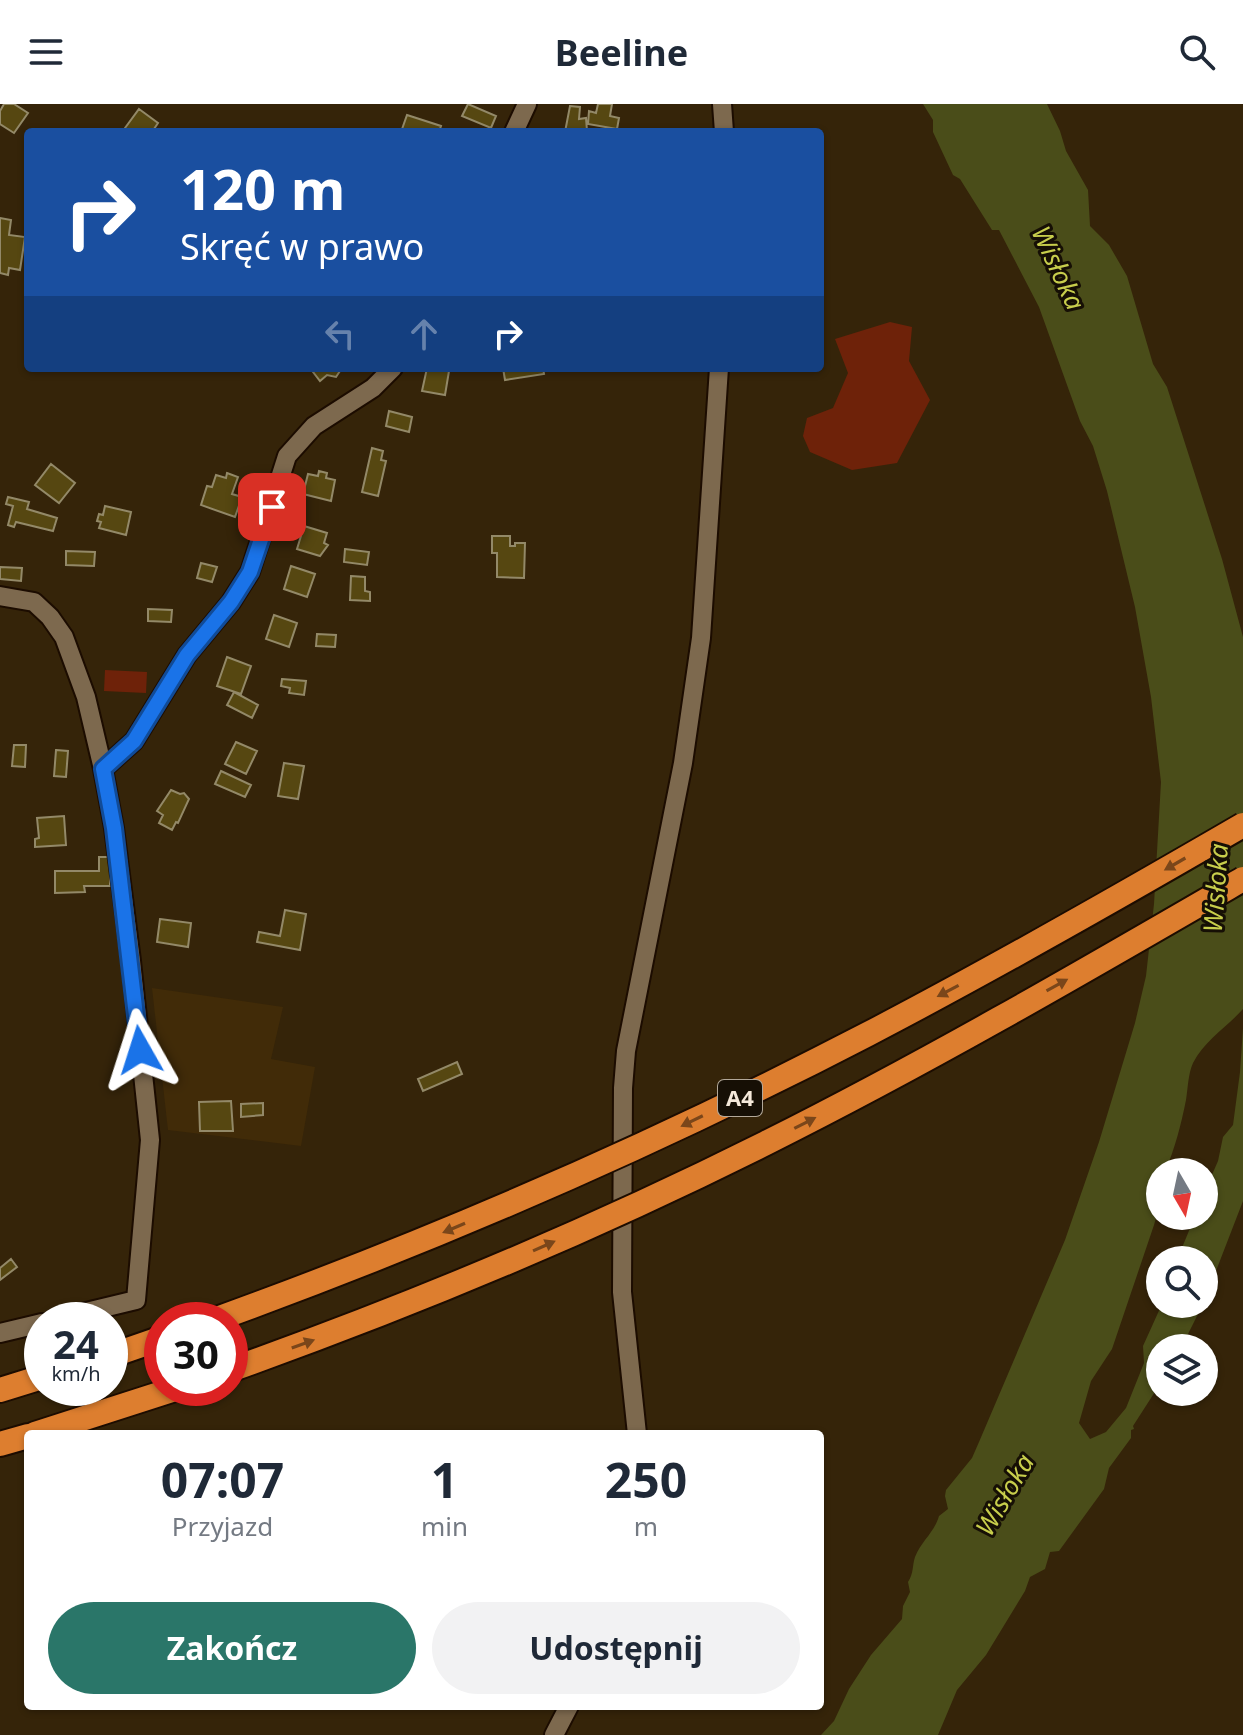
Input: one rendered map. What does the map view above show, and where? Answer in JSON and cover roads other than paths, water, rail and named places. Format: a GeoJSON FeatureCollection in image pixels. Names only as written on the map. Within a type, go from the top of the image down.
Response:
{"type":"FeatureCollection","features":[{"type":"Feature","properties":{"kind":"highway","name":"A4"},"geometry":{"type":"LineString","coordinates":[[248,1307],[437,1235],[685,1124],[944,993],[1243,825]]}},
{"type":"Feature","properties":{"kind":"highway","name":"A4"},"geometry":{"type":"LineString","coordinates":[[248,1363],[453,1285],[604,1220],[718,1166],[917,1063],[1243,879]]}},
{"type":"Feature","properties":{"kind":"highway"},"geometry":{"type":"LineString","coordinates":[[0,1390],[24,1383]]}},
{"type":"Feature","properties":{"kind":"highway"},"geometry":{"type":"LineString","coordinates":[[47,1430],[144,1399]]}},
{"type":"Feature","properties":{"kind":"highway"},"geometry":{"type":"LineString","coordinates":[[0,1444],[24,1437]]}},
{"type":"Feature","properties":{"kind":"street"},"geometry":{"type":"LineString","coordinates":[[516,128],[527,104]]}},
{"type":"Feature","properties":{"kind":"street"},"geometry":{"type":"LineString","coordinates":[[722,104],[724,128]]}},
{"type":"Feature","properties":{"kind":"street"},"geometry":{"type":"LineString","coordinates":[[103,769],[134,741],[187,655],[231,602],[250,572],[287,456],[314,426],[373,388],[389,372]]}},
{"type":"Feature","properties":{"kind":"street"},"geometry":{"type":"LineString","coordinates":[[637,1430],[622,1292],[625,1063],[683,763],[701,638],[719,372]]}},
{"type":"Feature","properties":{"kind":"street"},"geometry":{"type":"LineString","coordinates":[[0,596],[34,602],[64,637],[86,697],[114,828],[150,1140],[136,1300],[128,1302]]}},
{"type":"Feature","properties":{"kind":"street"},"geometry":{"type":"LineString","coordinates":[[0,1333],[24,1327]]}},
{"type":"Feature","properties":{"kind":"street"},"geometry":{"type":"LineString","coordinates":[[554,1735],[567,1710]]}},
{"type":"Feature","properties":{"kind":"water","name":"Wisłoka"},"geometry":{"type":"Polygon","coordinates":[[[923,104],[1047,104],[1066,151],[1088,190],[1090,226],[1109,245],[1127,276],[1153,364],[1167,387],[1222,559],[1243,637],[1243,1009],[1204,1047],[1191,1067],[1184,1109],[1170,1158],[1146,1158],[1146,1230],[1152,1230],[1112,1349],[1091,1381],[1079,1423],[1090,1439],[1106,1432],[1126,1408],[1144,1363],[1143,1346],[1146,1339],[1146,1406],[1131,1430],[1131,1438],[1109,1468],[1104,1489],[1059,1551],[1050,1552],[1045,1569],[1030,1577],[1025,1591],[986,1655],[957,1690],[938,1735],[821,1735],[834,1721],[849,1689],[871,1655],[902,1619],[915,1557],[939,1516],[948,1509],[946,1490],[972,1458],[1065,1240],[1135,1023],[1146,976],[1154,904],[1161,782],[1151,697],[1135,607],[1107,491],[1093,446],[1080,421],[1039,307],[999,230],[992,230],[960,179],[953,175],[933,132],[933,120],[923,104]]]}},
{"type":"Feature","properties":{"kind":"water"},"geometry":{"type":"Polygon","coordinates":[[[1243,1028],[1243,1201],[1218,1266],[1218,1246],[1183,1246],[1189,1230],[1218,1230],[1218,1161],[1223,1137],[1233,1125],[1243,1028]]]}},
{"type":"Feature","properties":{"kind":"water"},"geometry":{"type":"Polygon","coordinates":[[[1156,1318],[1196,1318],[1188,1334],[1148,1334],[1156,1318]]]}}]}
